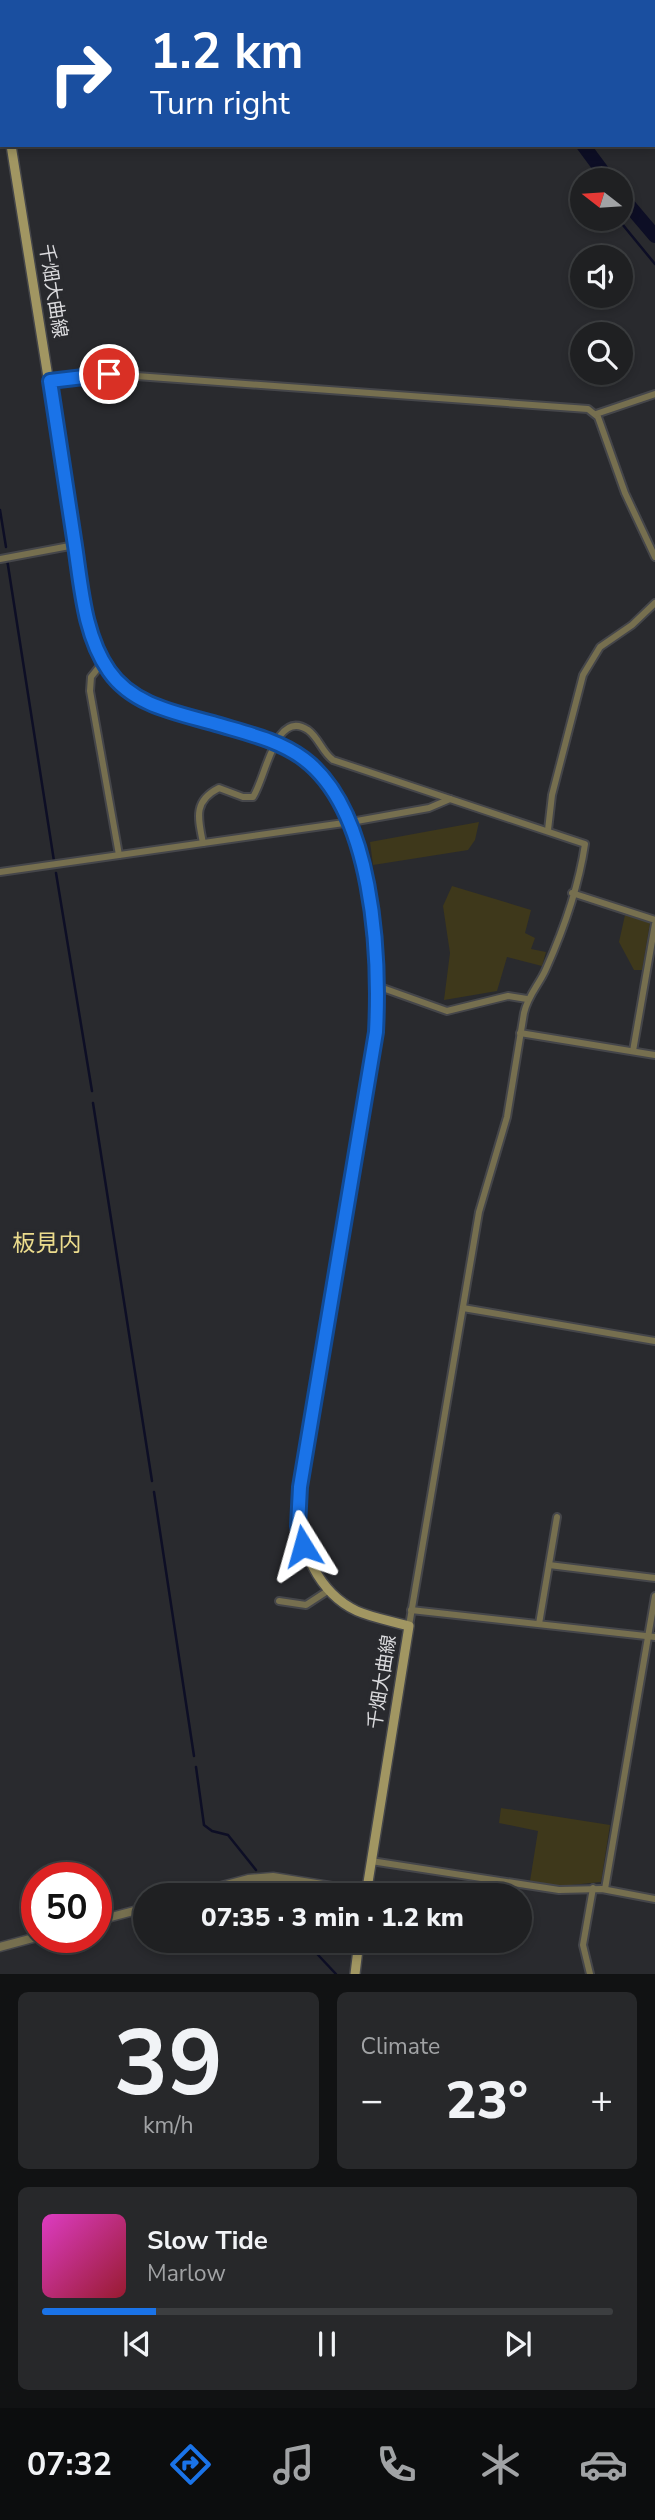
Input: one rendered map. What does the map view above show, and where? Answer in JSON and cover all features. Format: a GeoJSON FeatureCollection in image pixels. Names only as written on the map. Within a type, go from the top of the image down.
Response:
{"type":"FeatureCollection","features":[{"type":"Feature","properties":{"kind":"main road","name":"千畑大曲線"},"geometry":{"type":"LineString","coordinates":[[11,147],[88,621],[103,662],[124,687],[148,703],[274,742],[315,768],[334,792],[351,822],[367,877],[377,986],[376,1032],[298,1508],[303,1546],[329,1590],[356,1611],[409,1626],[368,1883]]}},
{"type":"Feature","properties":{"kind":"main road"},"geometry":{"type":"LineString","coordinates":[[355,1974],[358,1953]]}},
{"type":"Feature","properties":{"kind":"street"},"geometry":{"type":"LineString","coordinates":[[50,381],[109,374],[588,409],[596,415],[625,493],[655,557]]}},
{"type":"Feature","properties":{"kind":"street"},"geometry":{"type":"LineString","coordinates":[[596,415],[655,394]]}},
{"type":"Feature","properties":{"kind":"street"},"geometry":{"type":"LineString","coordinates":[[0,559],[75,545]]}},
{"type":"Feature","properties":{"kind":"street"},"geometry":{"type":"LineString","coordinates":[[548,830],[552,795],[583,675],[600,647],[632,625],[655,603]]}},
{"type":"Feature","properties":{"kind":"street"},"geometry":{"type":"LineString","coordinates":[[103,662],[91,677],[90,691],[119,855]]}},
{"type":"Feature","properties":{"kind":"street"},"geometry":{"type":"LineString","coordinates":[[203,843],[197,811],[209,793],[219,788],[243,797],[253,797],[262,784],[274,742],[287,728],[303,727],[312,733],[323,753],[333,760],[585,844],[572,893],[545,971],[527,999],[507,1117],[479,1212],[409,1626]]}},
{"type":"Feature","properties":{"kind":"street"},"geometry":{"type":"LineString","coordinates":[[0,872],[351,822],[429,808],[450,798]]}},
{"type":"Feature","properties":{"kind":"street"},"geometry":{"type":"LineString","coordinates":[[572,893],[655,922],[633,1051]]}},
{"type":"Feature","properties":{"kind":"street"},"geometry":{"type":"LineString","coordinates":[[377,986],[447,1011],[508,996],[527,999]]}},
{"type":"Feature","properties":{"kind":"street"},"geometry":{"type":"LineString","coordinates":[[520,1033],[655,1055]]}},
{"type":"Feature","properties":{"kind":"street"},"geometry":{"type":"LineString","coordinates":[[463,1308],[655,1341]]}},
{"type":"Feature","properties":{"kind":"street"},"geometry":{"type":"LineString","coordinates":[[539,1624],[557,1517]]}},
{"type":"Feature","properties":{"kind":"street"},"geometry":{"type":"LineString","coordinates":[[549,1565],[655,1578]]}},
{"type":"Feature","properties":{"kind":"street"},"geometry":{"type":"LineString","coordinates":[[279,1601],[306,1605],[329,1590]]}},
{"type":"Feature","properties":{"kind":"street"},"geometry":{"type":"LineString","coordinates":[[605,1889],[651,1636],[655,1596]]}},
{"type":"Feature","properties":{"kind":"street"},"geometry":{"type":"LineString","coordinates":[[411,1610],[651,1636]]}},
{"type":"Feature","properties":{"kind":"street"},"geometry":{"type":"LineString","coordinates":[[371,1861],[559,1890],[605,1889],[655,1899]]}},
{"type":"Feature","properties":{"kind":"street"},"geometry":{"type":"LineString","coordinates":[[233,1883],[272,1877],[305,1883]]}},
{"type":"Feature","properties":{"kind":"street"},"geometry":{"type":"LineString","coordinates":[[590,1974],[583,1945],[593,1888]]}},
{"type":"Feature","properties":{"kind":"street"},"geometry":{"type":"LineString","coordinates":[[112,1917],[133,1911]]}},
{"type":"Feature","properties":{"kind":"street"},"geometry":{"type":"LineString","coordinates":[[0,1947],[21,1941]]}},
{"type":"Feature","properties":{"kind":"shaded area"},"geometry":{"type":"Polygon","coordinates":[[[479,822],[475,840],[468,850],[373,865],[370,842],[479,822]]]}},
{"type":"Feature","properties":{"kind":"shaded area"},"geometry":{"type":"Polygon","coordinates":[[[452,886],[531,910],[525,933],[535,938],[531,949],[546,952],[542,966],[507,957],[497,991],[444,1000],[450,953],[443,906],[452,886]]]}},
{"type":"Feature","properties":{"kind":"shaded area"},"geometry":{"type":"Polygon","coordinates":[[[625,915],[650,923],[642,970],[634,970],[619,942],[625,915]]]}},
{"type":"Feature","properties":{"kind":"shaded area"},"geometry":{"type":"Polygon","coordinates":[[[501,1808],[610,1825],[601,1882],[561,1886],[530,1881],[538,1831],[499,1823],[501,1808]]]}},
{"type":"Feature","properties":{"kind":"waterway"},"geometry":{"type":"LineString","coordinates":[[584,147],[600,168]]}},
{"type":"Feature","properties":{"kind":"waterway"},"geometry":{"type":"LineString","coordinates":[[634,211],[655,236]]}},
{"type":"Feature","properties":{"kind":"waterway"},"geometry":{"type":"LineString","coordinates":[[628,231],[655,264]]}},
{"type":"Feature","properties":{"kind":"waterway"},"geometry":{"type":"LineString","coordinates":[[0,510],[6,547]]}},
{"type":"Feature","properties":{"kind":"waterway"},"geometry":{"type":"LineString","coordinates":[[7,559],[54,861]]}},
{"type":"Feature","properties":{"kind":"waterway"},"geometry":{"type":"LineString","coordinates":[[56,873],[92,1091]]}},
{"type":"Feature","properties":{"kind":"waterway"},"geometry":{"type":"LineString","coordinates":[[93,1103],[152,1481]]}},
{"type":"Feature","properties":{"kind":"waterway"},"geometry":{"type":"LineString","coordinates":[[154,1492],[194,1756]]}},
{"type":"Feature","properties":{"kind":"waterway"},"geometry":{"type":"LineString","coordinates":[[196,1767],[204,1825],[212,1831],[228,1835],[256,1870]]}},
{"type":"Feature","properties":{"kind":"waterway"},"geometry":{"type":"LineString","coordinates":[[316,1953],[336,1974]]}},
{"type":"Feature","properties":{"kind":"district","name":"板見内"},"geometry":{"type":"Point","coordinates":[47,1243]}},
{"type":"Feature","properties":{"kind":"route"},"geometry":{"type":"LineString","coordinates":[[109,374],[50,381],[88,621],[103,662],[124,687],[148,703],[264,738],[303,758],[325,779],[348,816],[358,840],[367,877],[377,986],[376,1032],[300,1487],[298,1526],[303,1546]]}}]}
